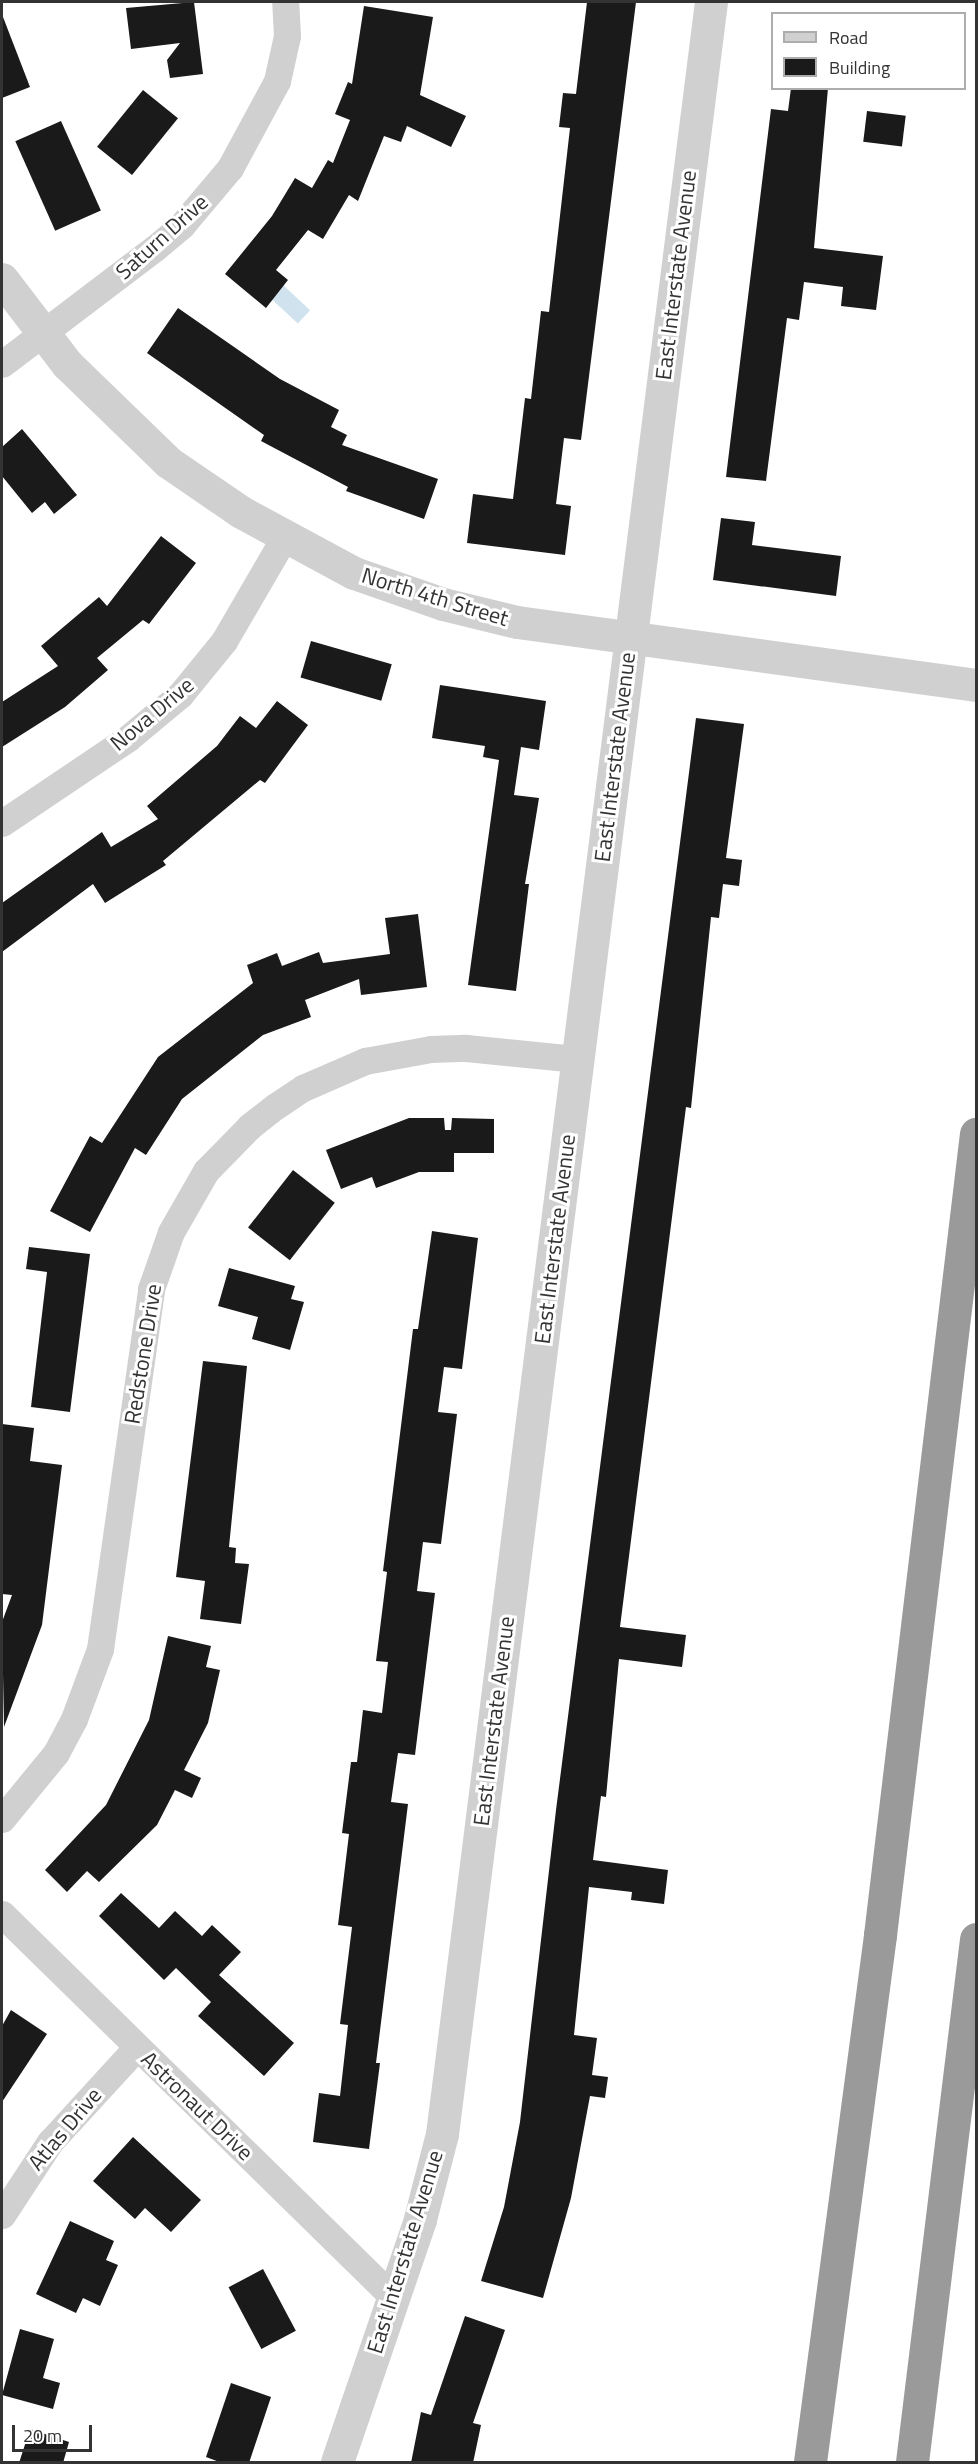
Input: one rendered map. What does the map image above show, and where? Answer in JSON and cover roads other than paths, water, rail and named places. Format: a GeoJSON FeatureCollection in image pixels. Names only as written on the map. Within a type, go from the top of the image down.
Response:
{"type":"FeatureCollection","features":[{"type":"Feature","properties":{"kind":"highway"},"geometry":{"type":"LineString","coordinates":[[810,2463],[880,1935],[976,1134]]}},
{"type":"Feature","properties":{"kind":"highway"},"geometry":{"type":"LineString","coordinates":[[912,2463],[976,1939]]}},
{"type":"Feature","properties":{"kind":"street","name":"Saturn Drive"},"geometry":{"type":"LineString","coordinates":[[2,364],[182,225],[230,168],[266,107],[277,81],[286,36],[285,2]]}},
{"type":"Feature","properties":{"kind":"street","name":"East Interstate Avenue"},"geometry":{"type":"LineString","coordinates":[[337,2463],[429,2190],[442,2134],[711,2]]}},
{"type":"Feature","properties":{"kind":"street","name":"North 4th Street"},"geometry":{"type":"LineString","coordinates":[[2,279],[41,335],[99,399],[168,462],[284,538],[354,573],[443,604],[517,622],[976,685]]}},
{"type":"Feature","properties":{"kind":"street","name":"Nova Drive"},"geometry":{"type":"LineString","coordinates":[[2,823],[127,739],[180,695],[224,641],[284,538]]}},
{"type":"Feature","properties":{"kind":"street","name":"Redstone Drive"},"geometry":{"type":"LineString","coordinates":[[2,1819],[56,1753],[74,1719],[100,1649],[151,1289],[171,1232],[206,1171],[250,1126],[276,1106],[303,1088],[365,1061],[431,1049],[466,1048],[577,1059]]}},
{"type":"Feature","properties":{"kind":"street","name":"Astronaut Drive"},"geometry":{"type":"LineString","coordinates":[[2,1914],[136,2048],[393,2297]]}},
{"type":"Feature","properties":{"kind":"street","name":"Atlas Drive"},"geometry":{"type":"LineString","coordinates":[[2,2215],[50,2142],[136,2048]]}},
{"type":"Feature","properties":{"kind":"water"},"geometry":{"type":"Polygon","coordinates":[[[283,285],[310,310],[298,323],[271,298],[283,285]]]}}]}
